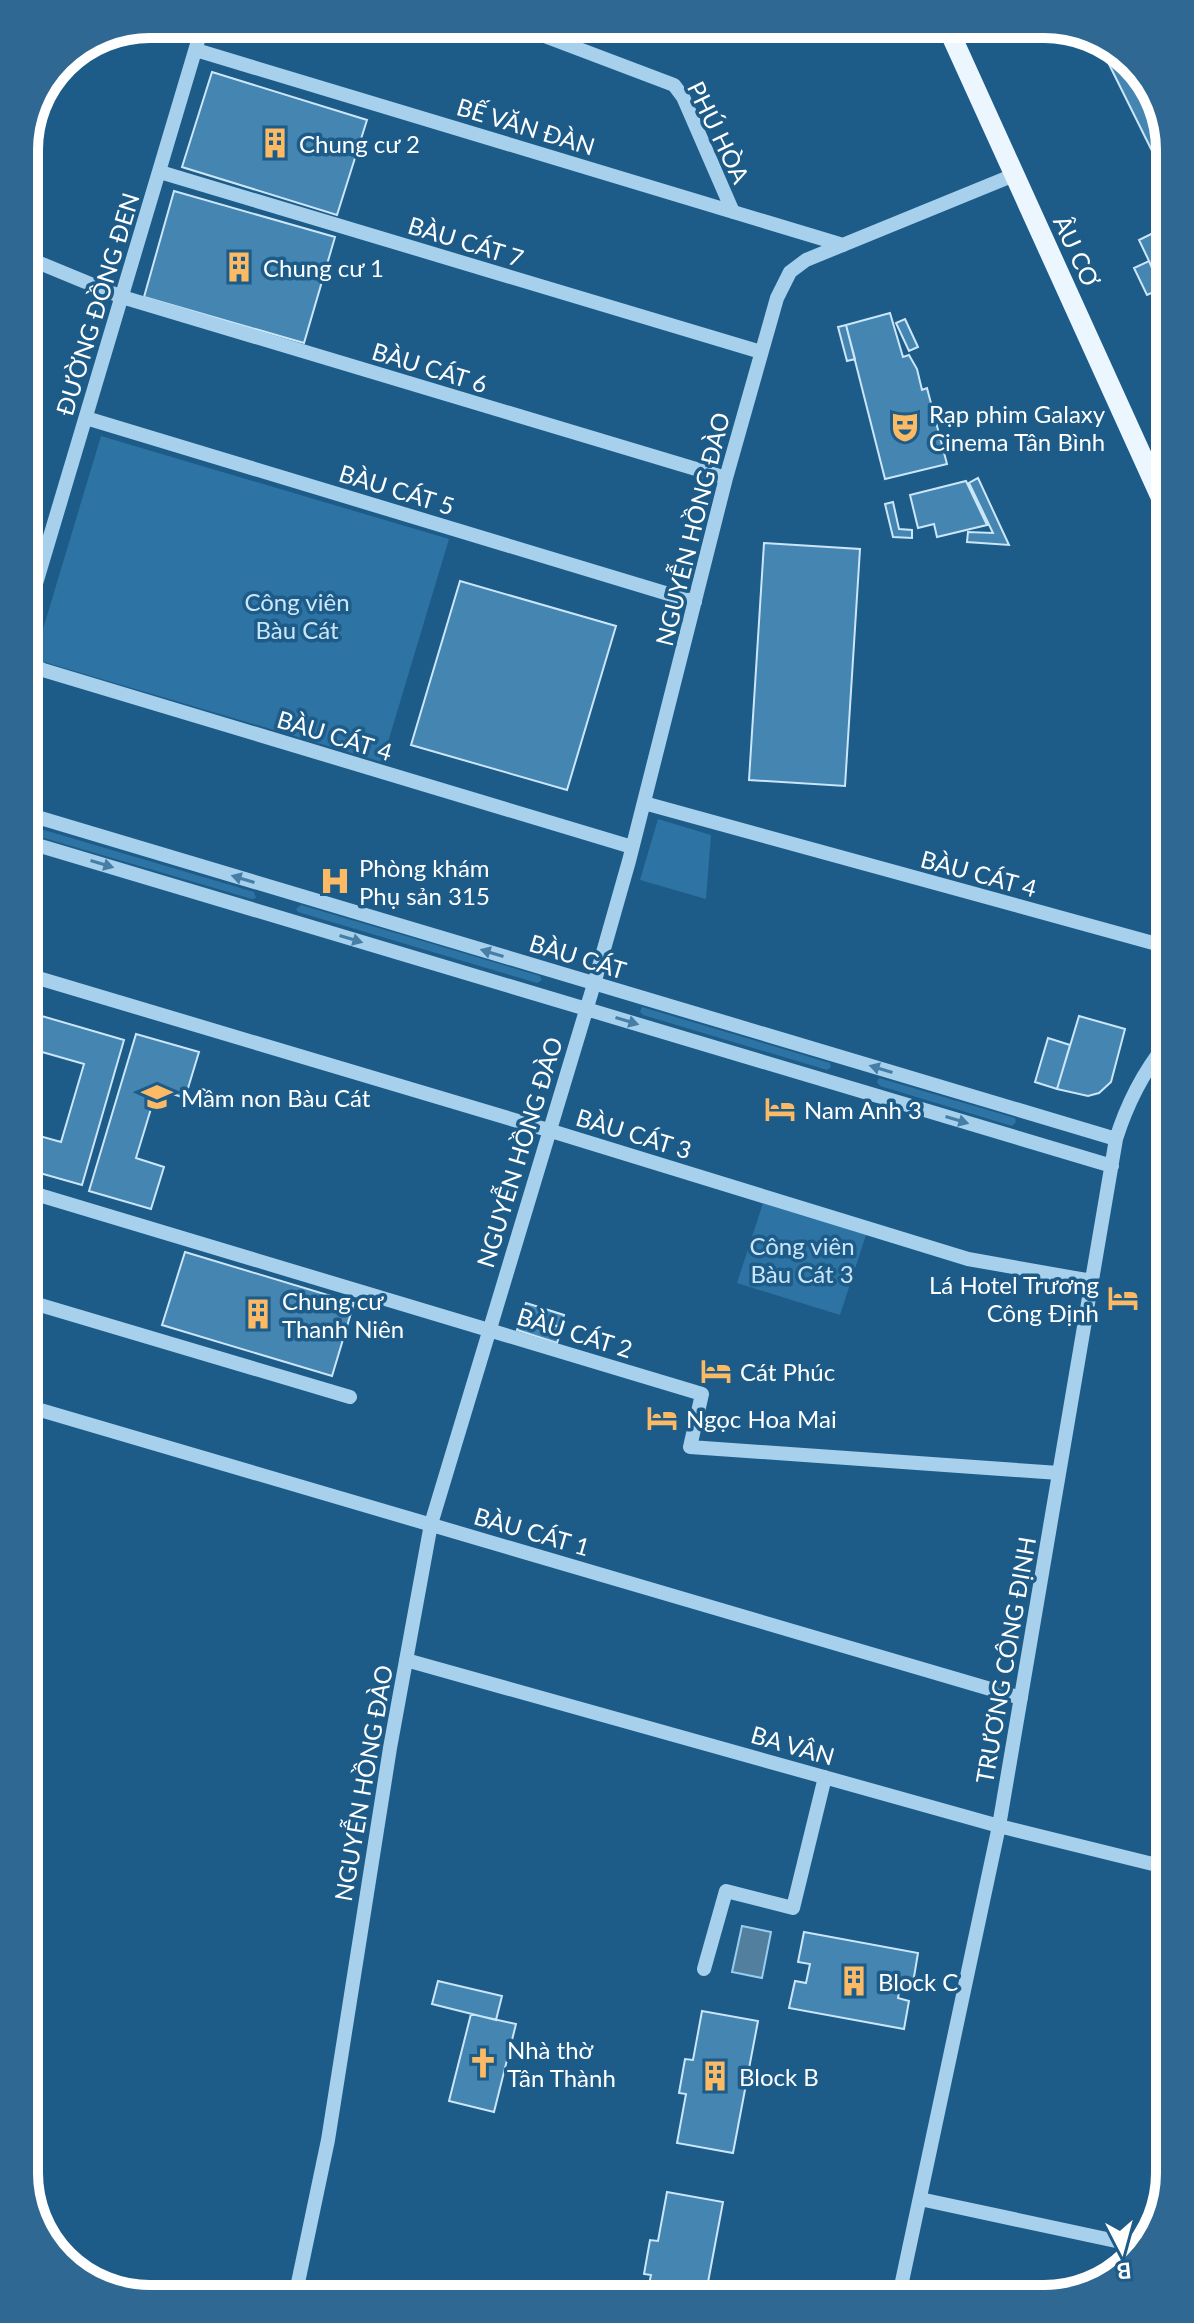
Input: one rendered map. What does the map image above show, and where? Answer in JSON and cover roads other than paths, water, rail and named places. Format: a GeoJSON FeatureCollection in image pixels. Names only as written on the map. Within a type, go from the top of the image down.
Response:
{"type":"FeatureCollection","features":[{"type":"Feature","properties":{"kind":"main road","name":"ÂU CƠ"},"geometry":{"type":"LineString","coordinates":[[952,38],[1156,487]]}},
{"type":"Feature","properties":{"kind":"street","name":"ĐƯỜNG ĐỒNG ĐEN"},"geometry":{"type":"LineString","coordinates":[[38,577],[199,38]]}},
{"type":"Feature","properties":{"kind":"street","name":"PHÚ HÒA"},"geometry":{"type":"LineString","coordinates":[[550,38],[668,81],[678,88],[733,212]]}},
{"type":"Feature","properties":{"kind":"street","name":"BẾ VĂN ĐÀN"},"geometry":{"type":"LineString","coordinates":[[196,50],[843,245]]}},
{"type":"Feature","properties":{"kind":"street","name":"BÀU CÁT 7"},"geometry":{"type":"LineString","coordinates":[[160,172],[761,352]]}},
{"type":"Feature","properties":{"kind":"street","name":"NGUYỄN HỒNG ĐÀO"},"geometry":{"type":"LineString","coordinates":[[298,2285],[328,2140],[380,1810],[431,1524],[594,984],[644,803],[726,478],[779,290],[790,272],[806,260],[1014,175]]}},
{"type":"Feature","properties":{"kind":"street","name":"BÀU CÁT 6"},"geometry":{"type":"LineString","coordinates":[[38,262],[122,297],[726,478]]}},
{"type":"Feature","properties":{"kind":"street","name":"BÀU CÁT 5"},"geometry":{"type":"LineString","coordinates":[[86,418],[695,602]]}},
{"type":"Feature","properties":{"kind":"street","name":"BÀU CÁT 4"},"geometry":{"type":"LineString","coordinates":[[38,668],[632,847]]}},
{"type":"Feature","properties":{"kind":"street","name":"BÀU CÁT 4"},"geometry":{"type":"LineString","coordinates":[[644,803],[1156,944]]}},
{"type":"Feature","properties":{"kind":"street","name":"BÀU CÁT"},"geometry":{"type":"LineString","coordinates":[[38,817],[1116,1139]]}},
{"type":"Feature","properties":{"kind":"street","name":"BÀU CÁT"},"geometry":{"type":"LineString","coordinates":[[38,845],[1112,1166]]}},
{"type":"Feature","properties":{"kind":"street"},"geometry":{"type":"LineString","coordinates":[[271,915],[278,889]]}},
{"type":"Feature","properties":{"kind":"street","name":"BÀU CÁT 3"},"geometry":{"type":"LineString","coordinates":[[38,978],[968,1259],[1092,1281]]}},
{"type":"Feature","properties":{"kind":"street","name":"TRƯƠNG CÔNG ĐỊNH"},"geometry":{"type":"LineString","coordinates":[[901,2285],[999,1826],[1116,1139],[1133,1092],[1156,1057]]}},
{"type":"Feature","properties":{"kind":"street"},"geometry":{"type":"LineString","coordinates":[[847,1087],[854,1061]]}},
{"type":"Feature","properties":{"kind":"street","name":"BÀU CÁT 2"},"geometry":{"type":"LineString","coordinates":[[38,1195],[702,1394],[690,1447],[1059,1473]]}},
{"type":"Feature","properties":{"kind":"street"},"geometry":{"type":"LineString","coordinates":[[38,1304],[350,1397]]}},
{"type":"Feature","properties":{"kind":"street","name":"BÀU CÁT 1"},"geometry":{"type":"LineString","coordinates":[[38,1409],[1021,1698]]}},
{"type":"Feature","properties":{"kind":"street","name":"BA VÂN"},"geometry":{"type":"LineString","coordinates":[[406,1660],[999,1826],[1156,1865]]}},
{"type":"Feature","properties":{"kind":"street"},"geometry":{"type":"LineString","coordinates":[[704,1969],[726,1891],[793,1908],[825,1777]]}},
{"type":"Feature","properties":{"kind":"street"},"geometry":{"type":"LineString","coordinates":[[920,2199],[1130,2244]]}},
{"type":"Feature","properties":{"kind":"place","name":"Chung cư 2"},"geometry":{"type":"Point","coordinates":[275,143]}},
{"type":"Feature","properties":{"kind":"place","name":"Chung cư 1"},"geometry":{"type":"Point","coordinates":[239,267]}},
{"type":"Feature","properties":{"kind":"place","name":"Rạp phim Galaxy Cinema Tân Bình"},"geometry":{"type":"Point","coordinates":[905,427]}},
{"type":"Feature","properties":{"kind":"place","name":"Phòng khám Phụ sản 315"},"geometry":{"type":"Point","coordinates":[335,881]}},
{"type":"Feature","properties":{"kind":"place","name":"Mầm non Bàu Cát"},"geometry":{"type":"Point","coordinates":[157,1097]}},
{"type":"Feature","properties":{"kind":"place","name":"Nam Anh 3"},"geometry":{"type":"Point","coordinates":[780,1109]}},
{"type":"Feature","properties":{"kind":"place","name":"Lá Hotel Trương Công Định"},"geometry":{"type":"Point","coordinates":[1123,1298]}},
{"type":"Feature","properties":{"kind":"place","name":"Chung cư Thanh Niên"},"geometry":{"type":"Point","coordinates":[258,1314]}},
{"type":"Feature","properties":{"kind":"place","name":"Cát Phúc"},"geometry":{"type":"Point","coordinates":[716,1371]}},
{"type":"Feature","properties":{"kind":"place","name":"Ngọc Hoa Mai"},"geometry":{"type":"Point","coordinates":[662,1418]}},
{"type":"Feature","properties":{"kind":"place","name":"Block C"},"geometry":{"type":"Point","coordinates":[854,1981]}},
{"type":"Feature","properties":{"kind":"place","name":"Nhà thờ Tân Thành"},"geometry":{"type":"Point","coordinates":[483,2063]}},
{"type":"Feature","properties":{"kind":"place","name":"Block B"},"geometry":{"type":"Point","coordinates":[715,2076]}},
{"type":"Feature","properties":{"kind":"park label","name":"Công viên Bàu Cát"},"geometry":{"type":"Point","coordinates":[297,615]}},
{"type":"Feature","properties":{"kind":"park label","name":"Công viên Bàu Cát 3"},"geometry":{"type":"Point","coordinates":[802,1259]}}]}
